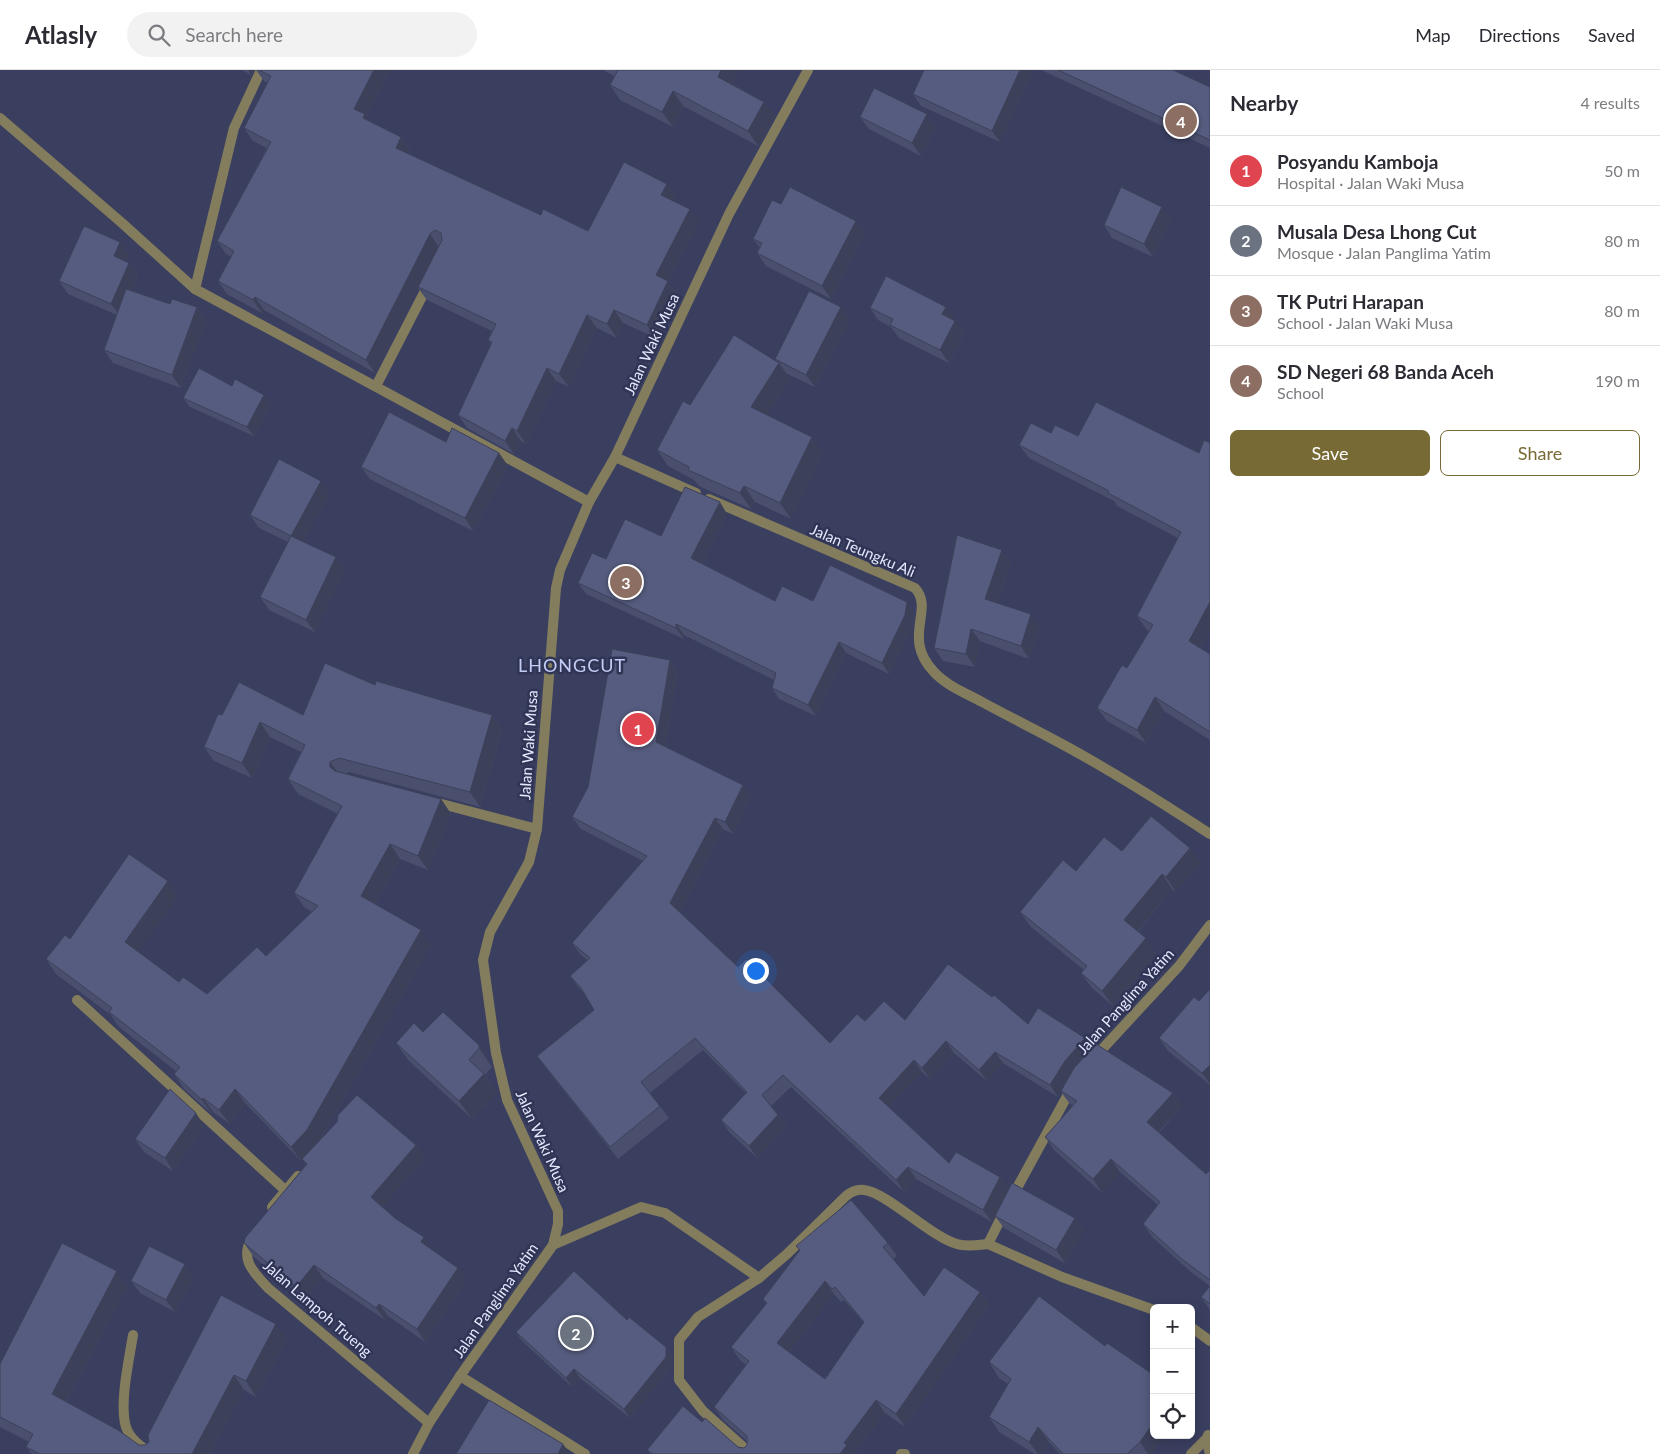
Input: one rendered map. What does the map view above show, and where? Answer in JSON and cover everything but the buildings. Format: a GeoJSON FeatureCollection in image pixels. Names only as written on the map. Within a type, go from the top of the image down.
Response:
{"type":"FeatureCollection","features":[{"type":"Feature","properties":{"kind":"street"},"geometry":{"type":"LineString","coordinates":[[195,290],[234,128],[260,70]]}},
{"type":"Feature","properties":{"kind":"street","name":"Jalan Waki Musa"},"geometry":{"type":"LineString","coordinates":[[553,1245],[558,1224],[558,1211],[507,1100],[496,1053],[483,960],[490,932],[529,862],[537,829],[553,607],[560,570],[589,502],[614,457],[729,214],[808,70]]}},
{"type":"Feature","properties":{"kind":"street"},"geometry":{"type":"LineString","coordinates":[[0,118],[122,223],[195,290],[589,502]]}},
{"type":"Feature","properties":{"kind":"street"},"geometry":{"type":"LineString","coordinates":[[376,386],[432,276]]}},
{"type":"Feature","properties":{"kind":"street","name":"Jalan Teungku Ali"},"geometry":{"type":"LineString","coordinates":[[614,457],[915,588],[919,593],[922,604],[917,636],[918,646],[925,661],[942,678],[1111,770],[1210,834]]}},
{"type":"Feature","properties":{"kind":"street"},"geometry":{"type":"LineString","coordinates":[[423,799],[537,829]]}},
{"type":"Feature","properties":{"kind":"street","name":"Jalan Panglima Yatim"},"geometry":{"type":"LineString","coordinates":[[1089,1063],[1179,966],[1210,925]]}},
{"type":"Feature","properties":{"kind":"street"},"geometry":{"type":"LineString","coordinates":[[77,1000],[285,1190]]}},
{"type":"Feature","properties":{"kind":"street","name":"Jalan Panglima Yatim"},"geometry":{"type":"LineString","coordinates":[[988,1244],[1040,1142],[1078,1077]]}},
{"type":"Feature","properties":{"kind":"street"},"geometry":{"type":"LineString","coordinates":[[266,1215],[303,1170]]}},
{"type":"Feature","properties":{"kind":"street"},"geometry":{"type":"LineString","coordinates":[[751,1454],[703,1411],[679,1380],[679,1340],[698,1317],[759,1278],[853,1191],[863,1190],[879,1196],[955,1244],[973,1246],[988,1244],[1062,1277],[1150,1309]]}},
{"type":"Feature","properties":{"kind":"street","name":"Jalan Panglima Yatim"},"geometry":{"type":"LineString","coordinates":[[413,1454],[429,1423],[460,1376],[553,1245],[633,1209],[649,1208],[665,1214],[759,1278]]}},
{"type":"Feature","properties":{"kind":"street","name":"Jalan Lampoh Trueng"},"geometry":{"type":"LineString","coordinates":[[258,1228],[246,1252],[246,1261],[251,1270],[275,1294],[429,1423]]}},
{"type":"Feature","properties":{"kind":"street"},"geometry":{"type":"LineString","coordinates":[[1195,1330],[1210,1341]]}},
{"type":"Feature","properties":{"kind":"street"},"geometry":{"type":"LineString","coordinates":[[133,1335],[125,1388],[126,1427],[137,1444],[153,1454]]}},
{"type":"Feature","properties":{"kind":"street"},"geometry":{"type":"LineString","coordinates":[[460,1376],[585,1454]]}},
{"type":"Feature","properties":{"kind":"street"},"geometry":{"type":"LineString","coordinates":[[1209,1434],[1210,1454]]}},
{"type":"Feature","properties":{"kind":"street"},"geometry":{"type":"LineString","coordinates":[[1191,1454],[1209,1434]]}},
{"type":"Feature","properties":{"kind":"place","name":"SD Negeri 68 Banda Aceh"},"geometry":{"type":"Point","coordinates":[1181,121]}},
{"type":"Feature","properties":{"kind":"place","name":"TK Putri Harapan"},"geometry":{"type":"Point","coordinates":[626,582]}},
{"type":"Feature","properties":{"kind":"place","name":"Posyandu Kamboja"},"geometry":{"type":"Point","coordinates":[638,729]}},
{"type":"Feature","properties":{"kind":"place","name":"Musala Desa Lhong Cut"},"geometry":{"type":"Point","coordinates":[576,1333]}},
{"type":"Feature","properties":{"kind":"district","name":"LHONGCUT"},"geometry":{"type":"Point","coordinates":[572,665]}}]}
